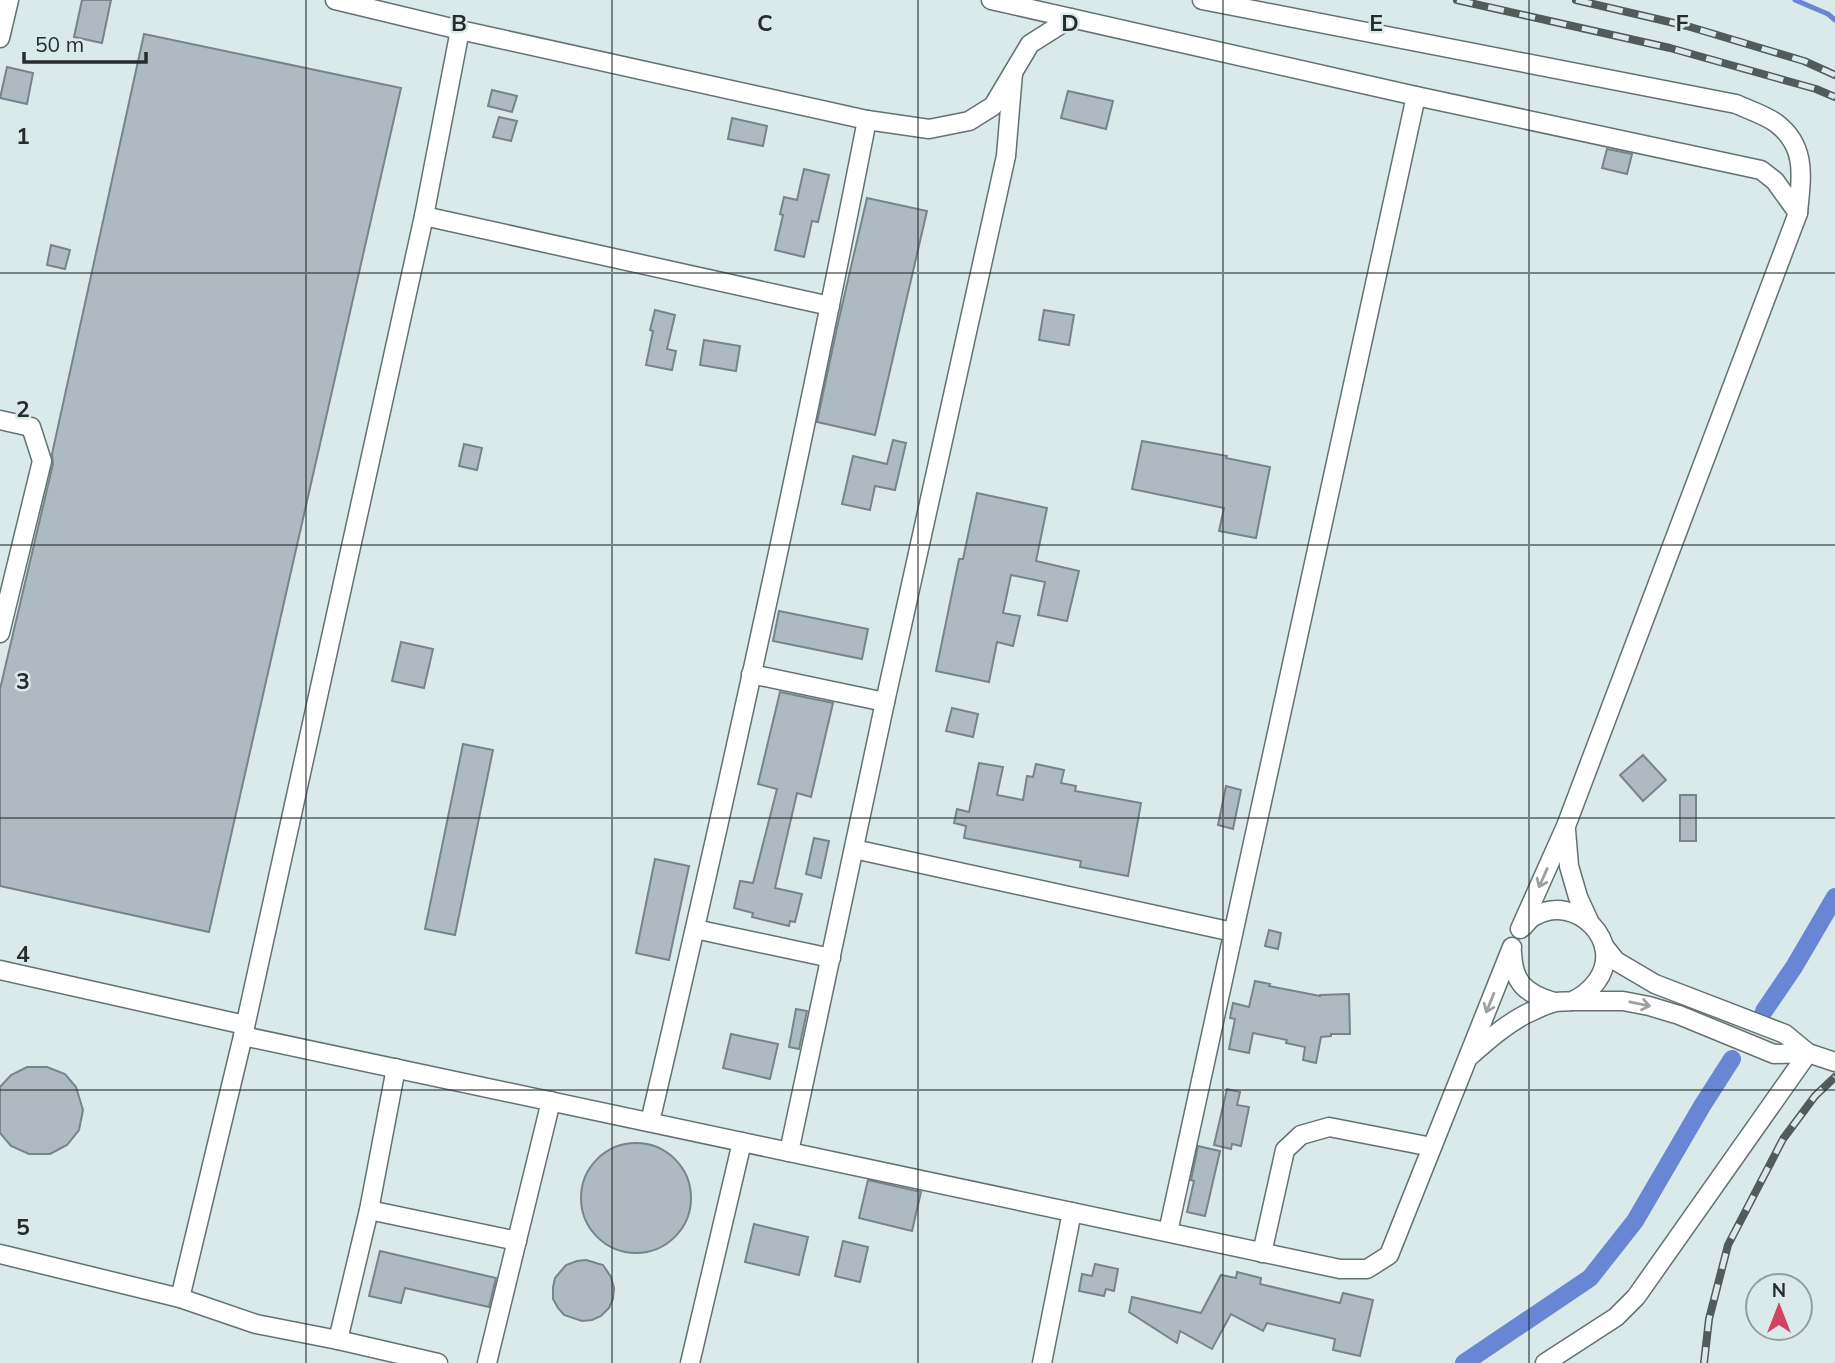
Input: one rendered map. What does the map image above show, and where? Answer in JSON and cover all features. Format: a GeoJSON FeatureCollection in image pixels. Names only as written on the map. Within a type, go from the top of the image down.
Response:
{"type":"FeatureCollection","features":[{"type":"Feature","properties":{"kind":"lane"},"geometry":{"type":"LineString","coordinates":[[0,38],[9,0]]}},
{"type":"Feature","properties":{"kind":"lane"},"geometry":{"type":"LineString","coordinates":[[335,0],[867,120],[929,129],[968,121],[993,106],[1030,44],[1071,18]]}},
{"type":"Feature","properties":{"kind":"lane"},"geometry":{"type":"LineString","coordinates":[[991,0],[1416,96],[1761,170],[1775,181],[1798,214]]}},
{"type":"Feature","properties":{"kind":"lane"},"geometry":{"type":"LineString","coordinates":[[0,970],[396,1068],[1340,1269],[1367,1269],[1390,1255],[1512,947],[1566,826],[1798,214],[1802,170],[1794,142],[1776,123],[1736,104],[1202,0]]}},
{"type":"Feature","properties":{"kind":"lane"},"geometry":{"type":"LineString","coordinates":[[180,1298],[244,1030],[424,216],[460,30]]}},
{"type":"Feature","properties":{"kind":"lane"},"geometry":{"type":"LineString","coordinates":[[789,1152],[1006,156],[1013,73]]}},
{"type":"Feature","properties":{"kind":"lane"},"geometry":{"type":"LineString","coordinates":[[1168,1232],[1416,96]]}},
{"type":"Feature","properties":{"kind":"lane"},"geometry":{"type":"LineString","coordinates":[[650,1122],[695,929],[831,306],[867,120]]}},
{"type":"Feature","properties":{"kind":"lane"},"geometry":{"type":"LineString","coordinates":[[424,216],[831,306]]}},
{"type":"Feature","properties":{"kind":"lane"},"geometry":{"type":"LineString","coordinates":[[0,420],[31,427],[42,461],[0,634]]}},
{"type":"Feature","properties":{"kind":"lane"},"geometry":{"type":"LineString","coordinates":[[751,674],[885,702]]}},
{"type":"Feature","properties":{"kind":"lane"},"geometry":{"type":"LineString","coordinates":[[1566,826],[1569,866],[1578,897],[1589,921],[1616,961],[1655,984],[1785,1034],[1808,1052],[1835,1062]]}},
{"type":"Feature","properties":{"kind":"lane"},"geometry":{"type":"LineString","coordinates":[[854,849],[1233,932]]}},
{"type":"Feature","properties":{"kind":"lane"},"geometry":{"type":"LineString","coordinates":[[1520,929],[1534,916],[1552,910],[1572,911],[1589,921]]}},
{"type":"Feature","properties":{"kind":"lane"},"geometry":{"type":"LineString","coordinates":[[695,929],[831,958]]}},
{"type":"Feature","properties":{"kind":"lane"},"geometry":{"type":"LineString","coordinates":[[1467,1058],[1500,1029],[1524,1015],[1587,992],[1598,979],[1604,963],[1604,946]]}},
{"type":"Feature","properties":{"kind":"lane"},"geometry":{"type":"LineString","coordinates":[[1512,947],[1513,967],[1521,984],[1536,997],[1563,1001],[1623,1001],[1649,1006],[1679,1015],[1774,1054],[1808,1052]]}},
{"type":"Feature","properties":{"kind":"lane"},"geometry":{"type":"LineString","coordinates":[[1545,1363],[1616,1317],[1636,1297],[1808,1052]]}},
{"type":"Feature","properties":{"kind":"lane"},"geometry":{"type":"LineString","coordinates":[[338,1340],[369,1210],[396,1068]]}},
{"type":"Feature","properties":{"kind":"lane"},"geometry":{"type":"LineString","coordinates":[[487,1363],[551,1101]]}},
{"type":"Feature","properties":{"kind":"lane"},"geometry":{"type":"LineString","coordinates":[[1262,1253],[1285,1150],[1301,1135],[1329,1127],[1432,1147]]}},
{"type":"Feature","properties":{"kind":"lane"},"geometry":{"type":"LineString","coordinates":[[690,1363],[742,1142]]}},
{"type":"Feature","properties":{"kind":"lane"},"geometry":{"type":"LineString","coordinates":[[369,1210],[517,1241]]}},
{"type":"Feature","properties":{"kind":"lane"},"geometry":{"type":"LineString","coordinates":[[1042,1363],[1072,1212]]}},
{"type":"Feature","properties":{"kind":"lane"},"geometry":{"type":"LineString","coordinates":[[0,1254],[180,1298],[256,1324],[438,1363]]}},
{"type":"Feature","properties":{"kind":"building"},"geometry":{"type":"Polygon","coordinates":[[[82,0],[111,0],[102,43],[74,37],[82,0]]]}},
{"type":"Feature","properties":{"kind":"building"},"geometry":{"type":"Polygon","coordinates":[[[144,34],[401,88],[209,932],[0,886],[0,689],[53,464],[52,454],[144,34]]]}},
{"type":"Feature","properties":{"kind":"building"},"geometry":{"type":"Polygon","coordinates":[[[7,67],[33,73],[27,104],[0,98],[7,67]]]}},
{"type":"Feature","properties":{"kind":"building"},"geometry":{"type":"Polygon","coordinates":[[[492,90],[517,96],[512,112],[488,106],[492,90]]]}},
{"type":"Feature","properties":{"kind":"building"},"geometry":{"type":"Polygon","coordinates":[[[1068,91],[1113,101],[1106,129],[1061,118],[1068,91]]]}},
{"type":"Feature","properties":{"kind":"building"},"geometry":{"type":"Polygon","coordinates":[[[499,117],[517,121],[511,141],[493,137],[499,117]]]}},
{"type":"Feature","properties":{"kind":"building"},"geometry":{"type":"Polygon","coordinates":[[[732,118],[767,126],[763,146],[728,139],[732,118]]]}},
{"type":"Feature","properties":{"kind":"building"},"geometry":{"type":"Polygon","coordinates":[[[1607,149],[1632,154],[1627,174],[1602,168],[1607,149]]]}},
{"type":"Feature","properties":{"kind":"building"},"geometry":{"type":"Polygon","coordinates":[[[804,169],[829,175],[818,222],[812,221],[804,257],[775,250],[784,197],[797,200],[804,169]]]}},
{"type":"Feature","properties":{"kind":"building"},"geometry":{"type":"Polygon","coordinates":[[[867,198],[927,211],[875,435],[817,422],[867,198]]]}},
{"type":"Feature","properties":{"kind":"building"},"geometry":{"type":"Polygon","coordinates":[[[51,245],[70,250],[65,269],[47,265],[51,245]]]}},
{"type":"Feature","properties":{"kind":"building"},"geometry":{"type":"Polygon","coordinates":[[[655,310],[675,315],[667,349],[676,351],[672,370],[646,365],[655,310]]]}},
{"type":"Feature","properties":{"kind":"building"},"geometry":{"type":"Polygon","coordinates":[[[1044,310],[1074,315],[1069,345],[1039,340],[1044,310]]]}},
{"type":"Feature","properties":{"kind":"building"},"geometry":{"type":"Polygon","coordinates":[[[704,340],[740,346],[736,371],[700,365],[704,340]]]}},
{"type":"Feature","properties":{"kind":"building"},"geometry":{"type":"Polygon","coordinates":[[[893,440],[906,443],[895,490],[875,486],[870,510],[842,504],[853,456],[887,464],[893,440]]]}},
{"type":"Feature","properties":{"kind":"building"},"geometry":{"type":"Polygon","coordinates":[[[1142,441],[1227,456],[1226,458],[1270,467],[1256,538],[1219,531],[1224,508],[1132,489],[1142,441]]]}},
{"type":"Feature","properties":{"kind":"building"},"geometry":{"type":"Polygon","coordinates":[[[464,444],[482,448],[477,470],[459,466],[464,444]]]}},
{"type":"Feature","properties":{"kind":"building"},"geometry":{"type":"Polygon","coordinates":[[[977,493],[1047,508],[1036,561],[1079,571],[1067,621],[1038,615],[1045,582],[1011,575],[1003,613],[1020,616],[1013,646],[997,642],[989,682],[936,671],[959,559],[963,559],[977,493]]]}},
{"type":"Feature","properties":{"kind":"building"},"geometry":{"type":"Polygon","coordinates":[[[779,611],[868,629],[862,659],[773,641],[779,611]]]}},
{"type":"Feature","properties":{"kind":"building"},"geometry":{"type":"Polygon","coordinates":[[[401,642],[433,649],[424,688],[392,681],[401,642]]]}},
{"type":"Feature","properties":{"kind":"building"},"geometry":{"type":"Polygon","coordinates":[[[780,692],[833,703],[811,797],[797,793],[775,888],[802,894],[795,922],[790,921],[789,926],[752,917],[753,913],[734,908],[740,881],[753,883],[777,789],[758,784],[780,692]]]}},
{"type":"Feature","properties":{"kind":"building"},"geometry":{"type":"Polygon","coordinates":[[[952,708],[978,714],[973,737],[946,731],[952,708]]]}},
{"type":"Feature","properties":{"kind":"building"},"geometry":{"type":"Polygon","coordinates":[[[463,744],[493,750],[455,935],[425,929],[463,744]]]}},
{"type":"Feature","properties":{"kind":"building"},"geometry":{"type":"Polygon","coordinates":[[[1643,755],[1666,780],[1643,801],[1620,775],[1643,755]]]}},
{"type":"Feature","properties":{"kind":"building"},"geometry":{"type":"Polygon","coordinates":[[[979,763],[1003,767],[997,795],[1023,800],[1027,776],[1033,777],[1036,764],[1064,770],[1061,783],[1076,786],[1075,791],[1141,803],[1128,876],[1080,867],[1081,861],[964,838],[966,826],[954,823],[957,809],[969,812],[979,763]]]}},
{"type":"Feature","properties":{"kind":"building"},"geometry":{"type":"Polygon","coordinates":[[[1226,786],[1241,790],[1233,829],[1218,825],[1226,786]]]}},
{"type":"Feature","properties":{"kind":"building"},"geometry":{"type":"Polygon","coordinates":[[[1680,795],[1696,795],[1696,841],[1680,841],[1680,795]]]}},
{"type":"Feature","properties":{"kind":"building"},"geometry":{"type":"Polygon","coordinates":[[[814,838],[829,841],[821,878],[806,874],[814,838]]]}},
{"type":"Feature","properties":{"kind":"building"},"geometry":{"type":"Polygon","coordinates":[[[655,859],[689,866],[669,960],[636,953],[655,859]]]}},
{"type":"Feature","properties":{"kind":"building"},"geometry":{"type":"Polygon","coordinates":[[[1269,930],[1281,933],[1278,949],[1265,946],[1269,930]]]}},
{"type":"Feature","properties":{"kind":"building"},"geometry":{"type":"Polygon","coordinates":[[[1255,981],[1320,996],[1349,994],[1350,1034],[1321,1037],[1316,1063],[1303,1060],[1305,1047],[1253,1033],[1249,1053],[1229,1049],[1235,1019],[1230,1018],[1233,1003],[1249,1007],[1255,981]]]}},
{"type":"Feature","properties":{"kind":"building"},"geometry":{"type":"Polygon","coordinates":[[[796,1009],[807,1011],[799,1049],[789,1047],[796,1009]]]}},
{"type":"Feature","properties":{"kind":"building"},"geometry":{"type":"Polygon","coordinates":[[[731,1034],[778,1044],[770,1079],[723,1068],[731,1034]]]}},
{"type":"Feature","properties":{"kind":"building"},"geometry":{"type":"Polygon","coordinates":[[[27,1067],[47,1067],[65,1074],[76,1087],[83,1110],[79,1130],[67,1145],[50,1154],[29,1154],[11,1146],[0,1133],[0,1087],[11,1075],[27,1067]]]}},
{"type":"Feature","properties":{"kind":"building"},"geometry":{"type":"Polygon","coordinates":[[[1227,1089],[1240,1092],[1237,1105],[1249,1107],[1241,1146],[1232,1144],[1231,1149],[1214,1145],[1227,1089]]]}},
{"type":"Feature","properties":{"kind":"building"},"geometry":{"type":"Polygon","coordinates":[[[636,1143],[657,1148],[675,1159],[686,1177],[691,1198],[686,1219],[675,1237],[657,1248],[636,1253],[615,1248],[597,1237],[586,1219],[581,1198],[586,1177],[597,1159],[615,1148],[636,1143]]]}},
{"type":"Feature","properties":{"kind":"building"},"geometry":{"type":"Polygon","coordinates":[[[1198,1146],[1220,1151],[1205,1216],[1187,1212],[1198,1146]]]}},
{"type":"Feature","properties":{"kind":"building"},"geometry":{"type":"Polygon","coordinates":[[[868,1180],[921,1192],[912,1231],[859,1218],[868,1180]]]}},
{"type":"Feature","properties":{"kind":"building"},"geometry":{"type":"Polygon","coordinates":[[[754,1224],[808,1237],[799,1275],[745,1262],[754,1224]]]}},
{"type":"Feature","properties":{"kind":"building"},"geometry":{"type":"Polygon","coordinates":[[[843,1241],[868,1247],[860,1282],[835,1276],[843,1241]]]}},
{"type":"Feature","properties":{"kind":"building"},"geometry":{"type":"Polygon","coordinates":[[[380,1251],[496,1278],[489,1307],[405,1288],[401,1303],[369,1296],[380,1251]]]}},
{"type":"Feature","properties":{"kind":"building"},"geometry":{"type":"Polygon","coordinates":[[[586,1260],[603,1265],[614,1288],[609,1308],[601,1316],[582,1321],[564,1315],[558,1308],[553,1299],[553,1287],[555,1278],[566,1265],[586,1260]]]}},
{"type":"Feature","properties":{"kind":"building"},"geometry":{"type":"Polygon","coordinates":[[[1095,1264],[1118,1269],[1114,1291],[1106,1289],[1104,1296],[1079,1291],[1082,1274],[1092,1276],[1095,1264]]]}},
{"type":"Feature","properties":{"kind":"building"},"geometry":{"type":"Polygon","coordinates":[[[1237,1272],[1261,1278],[1260,1284],[1340,1303],[1343,1293],[1373,1300],[1360,1356],[1333,1350],[1335,1339],[1267,1323],[1263,1331],[1231,1314],[1212,1349],[1180,1331],[1177,1343],[1129,1312],[1132,1297],[1201,1313],[1221,1275],[1236,1278],[1237,1272]]]}},
{"type":"Feature","properties":{"kind":"waterway"},"geometry":{"type":"LineString","coordinates":[[1795,0],[1828,14],[1835,20]]}},
{"type":"Feature","properties":{"kind":"waterway"},"geometry":{"type":"LineString","coordinates":[[1764,1011],[1794,967],[1835,897]]}},
{"type":"Feature","properties":{"kind":"waterway"},"geometry":{"type":"LineString","coordinates":[[1464,1363],[1590,1278],[1635,1221],[1732,1059]]}},
{"type":"Feature","properties":{"kind":"railway"},"geometry":{"type":"LineString","coordinates":[[1457,0],[1670,48],[1816,89],[1835,97]]}},
{"type":"Feature","properties":{"kind":"railway"},"geometry":{"type":"LineString","coordinates":[[1576,0],[1687,26],[1804,61],[1835,75]]}},
{"type":"Feature","properties":{"kind":"railway"},"geometry":{"type":"LineString","coordinates":[[1704,1363],[1709,1319],[1728,1245],[1783,1139],[1815,1096],[1835,1077]]}}]}
